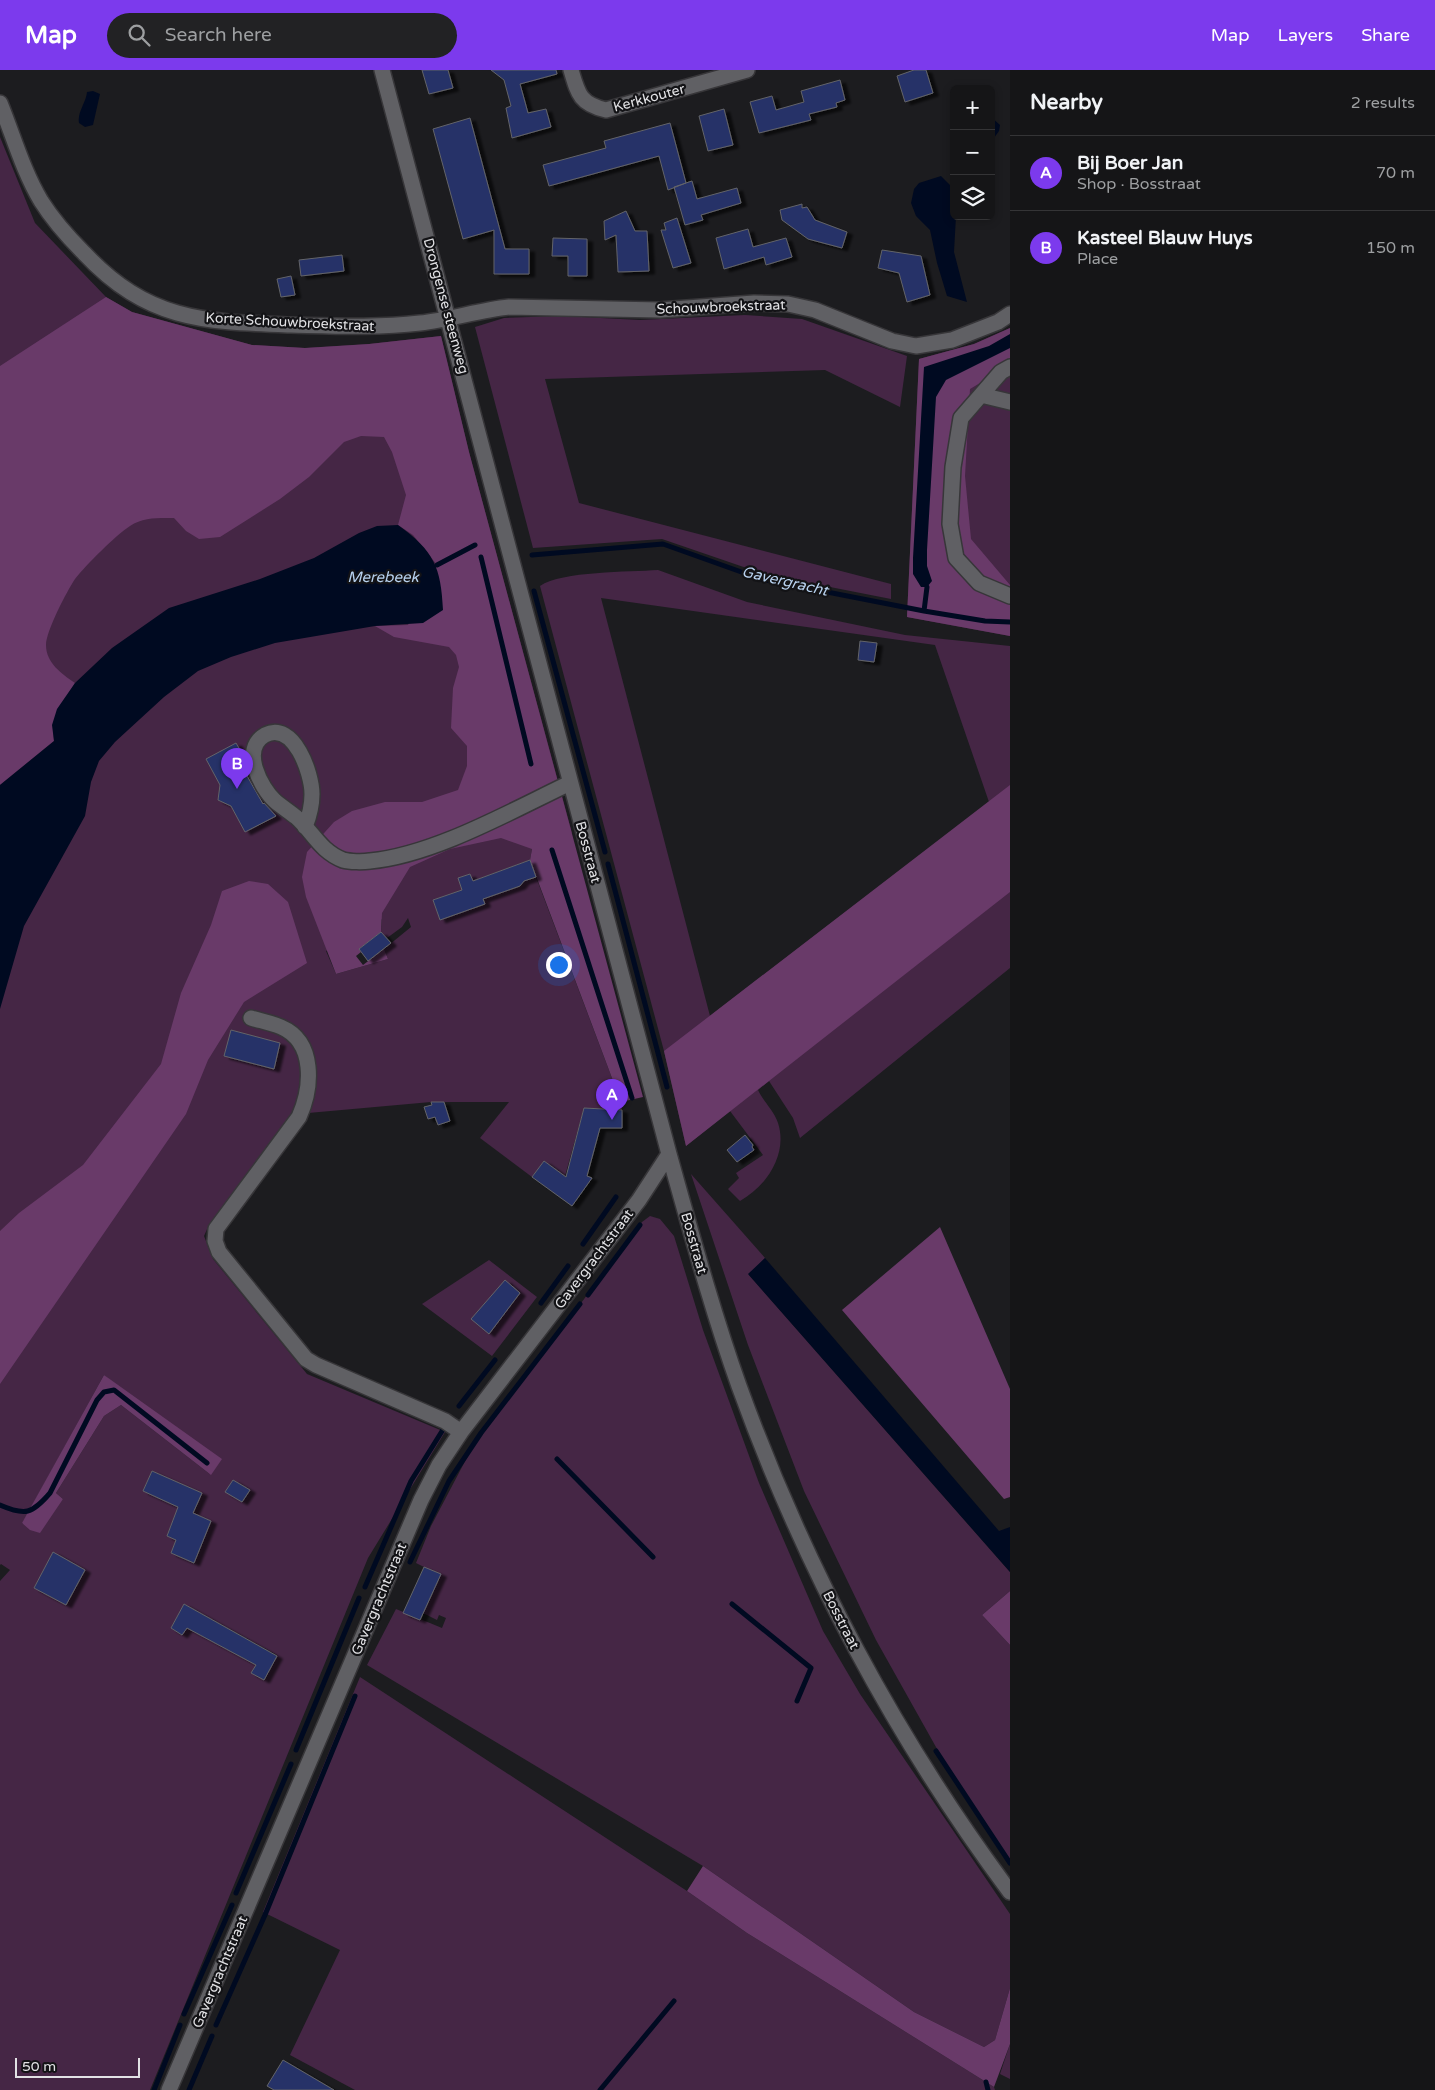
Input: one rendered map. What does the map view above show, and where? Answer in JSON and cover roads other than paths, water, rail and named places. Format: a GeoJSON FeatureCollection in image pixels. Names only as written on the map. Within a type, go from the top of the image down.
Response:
{"type":"FeatureCollection","features":[{"type":"Feature","properties":{"kind":"street","name":"Drongense steenweg"},"geometry":{"type":"LineString","coordinates":[[382,70],[449,318],[506,542]]}},
{"type":"Feature","properties":{"kind":"street","name":"Kerkkouter"},"geometry":{"type":"LineString","coordinates":[[571,70],[578,93],[584,102],[606,110],[747,70]]}},
{"type":"Feature","properties":{"kind":"street","name":"Korte Schouwbroekstraat"},"geometry":{"type":"LineString","coordinates":[[0,103],[31,181],[51,216],[108,278],[147,302],[172,313],[198,318],[264,324],[370,327],[449,318]]}},
{"type":"Feature","properties":{"kind":"street","name":"Schouwbroekstraat"},"geometry":{"type":"LineString","coordinates":[[449,318],[484,309],[509,307],[651,310],[788,304],[815,310],[892,341],[916,346],[952,340],[998,322],[1010,314]]}},
{"type":"Feature","properties":{"kind":"street"},"geometry":{"type":"LineString","coordinates":[[1010,367],[1001,372],[961,418],[953,467],[950,524],[956,558],[979,583],[1010,596]]}},
{"type":"Feature","properties":{"kind":"street"},"geometry":{"type":"LineString","coordinates":[[981,395],[1010,402]]}},
{"type":"Feature","properties":{"kind":"street","name":"Bosstraat"},"geometry":{"type":"LineString","coordinates":[[506,542],[703,1279],[739,1386],[762,1446],[816,1571],[866,1667],[919,1760],[1010,1892]]}},
{"type":"Feature","properties":{"kind":"street"},"geometry":{"type":"LineString","coordinates":[[304,827],[309,815],[312,794],[303,756],[288,738],[278,734],[266,735],[257,742],[253,754],[256,768],[274,800],[304,827],[312,838],[344,860],[369,862],[443,842],[570,783]]}},
{"type":"Feature","properties":{"kind":"street"},"geometry":{"type":"LineString","coordinates":[[251,1018],[282,1028],[302,1046],[308,1065],[309,1085],[300,1117],[216,1229],[215,1241],[219,1252],[306,1359],[316,1366],[445,1420],[461,1432]]}},
{"type":"Feature","properties":{"kind":"street","name":"Gavergrachtstraat"},"geometry":{"type":"LineString","coordinates":[[169,2090],[421,1500],[439,1465],[461,1432],[639,1200],[669,1154]]}},
{"type":"Feature","properties":{"kind":"water"},"geometry":{"type":"Polygon","coordinates":[[[93,91],[100,94],[93,125],[85,127],[79,123],[79,115],[87,92],[93,91]]]}},
{"type":"Feature","properties":{"kind":"water"},"geometry":{"type":"Polygon","coordinates":[[[995,121],[1000,125],[995,136],[995,121]]]}},
{"type":"Feature","properties":{"kind":"water"},"geometry":{"type":"Polygon","coordinates":[[[941,176],[950,185],[950,220],[956,220],[954,252],[967,302],[947,296],[930,230],[916,216],[911,203],[914,189],[919,183],[941,176]]]}},
{"type":"Feature","properties":{"kind":"water"},"geometry":{"type":"Polygon","coordinates":[[[1010,334],[1010,348],[946,380],[936,397],[927,550],[927,566],[932,581],[927,587],[921,587],[913,574],[913,558],[924,367],[989,346],[1010,334]]]}},
{"type":"Feature","properties":{"kind":"water","name":"Merebeek"},"geometry":{"type":"Polygon","coordinates":[[[398,525],[420,543],[433,561],[440,582],[443,610],[423,623],[375,626],[275,643],[231,657],[198,671],[164,697],[115,742],[99,761],[91,782],[85,816],[24,926],[0,1009],[0,785],[54,741],[52,725],[57,709],[75,683],[112,648],[169,608],[260,579],[314,558],[359,533],[377,526],[398,525]]]}},
{"type":"Feature","properties":{"kind":"water"},"geometry":{"type":"Polygon","coordinates":[[[765,1258],[999,1531],[1010,1527],[1010,1572],[748,1274],[765,1258]]]}},
{"type":"Feature","properties":{"kind":"waterway","name":"Gavergracht"},"geometry":{"type":"LineString","coordinates":[[532,555],[663,544],[761,579],[924,611],[985,621],[1010,622]]}},
{"type":"Feature","properties":{"kind":"waterway","name":"Gavergracht"},"geometry":{"type":"LineString","coordinates":[[437,565],[475,545]]}},
{"type":"Feature","properties":{"kind":"waterway"},"geometry":{"type":"LineString","coordinates":[[481,557],[531,764]]}},
{"type":"Feature","properties":{"kind":"waterway"},"geometry":{"type":"LineString","coordinates":[[924,611],[927,587]]}},
{"type":"Feature","properties":{"kind":"waterway"},"geometry":{"type":"LineString","coordinates":[[534,591],[605,852]]}},
{"type":"Feature","properties":{"kind":"waterway"},"geometry":{"type":"LineString","coordinates":[[552,850],[632,1098]]}},
{"type":"Feature","properties":{"kind":"waterway"},"geometry":{"type":"LineString","coordinates":[[608,864],[667,1087]]}},
{"type":"Feature","properties":{"kind":"waterway"},"geometry":{"type":"LineString","coordinates":[[583,1244],[616,1197]]}},
{"type":"Feature","properties":{"kind":"waterway"},"geometry":{"type":"LineString","coordinates":[[588,1295],[640,1225]]}},
{"type":"Feature","properties":{"kind":"waterway"},"geometry":{"type":"LineString","coordinates":[[541,1303],[568,1266]]}},
{"type":"Feature","properties":{"kind":"waterway"},"geometry":{"type":"LineString","coordinates":[[410,1562],[449,1481],[481,1433],[580,1304]]}},
{"type":"Feature","properties":{"kind":"waterway"},"geometry":{"type":"LineString","coordinates":[[459,1406],[495,1360]]}},
{"type":"Feature","properties":{"kind":"waterway"},"geometry":{"type":"LineString","coordinates":[[0,1505],[22,1512],[33,1509],[44,1500],[50,1493],[97,1400],[104,1392],[114,1390],[207,1463]]}},
{"type":"Feature","properties":{"kind":"waterway"},"geometry":{"type":"LineString","coordinates":[[365,1587],[411,1481],[444,1428]]}},
{"type":"Feature","properties":{"kind":"waterway"},"geometry":{"type":"LineString","coordinates":[[557,1459],[653,1557]]}},
{"type":"Feature","properties":{"kind":"waterway"},"geometry":{"type":"LineString","coordinates":[[296,1750],[359,1598]]}},
{"type":"Feature","properties":{"kind":"waterway"},"geometry":{"type":"LineString","coordinates":[[732,1604],[811,1668],[797,1701]]}},
{"type":"Feature","properties":{"kind":"waterway"},"geometry":{"type":"LineString","coordinates":[[216,2025],[265,1915],[355,1696]]}},
{"type":"Feature","properties":{"kind":"waterway"},"geometry":{"type":"LineString","coordinates":[[936,1751],[1010,1863]]}},
{"type":"Feature","properties":{"kind":"waterway"},"geometry":{"type":"LineString","coordinates":[[236,1893],[291,1764]]}},
{"type":"Feature","properties":{"kind":"waterway"},"geometry":{"type":"LineString","coordinates":[[184,2014],[232,1905]]}},
{"type":"Feature","properties":{"kind":"waterway"},"geometry":{"type":"LineString","coordinates":[[600,2090],[674,2001]]}},
{"type":"Feature","properties":{"kind":"waterway"},"geometry":{"type":"LineString","coordinates":[[154,2090],[180,2025]]}},
{"type":"Feature","properties":{"kind":"waterway"},"geometry":{"type":"LineString","coordinates":[[189,2090],[212,2036]]}},
{"type":"Feature","properties":{"kind":"waterway"},"geometry":{"type":"LineString","coordinates":[[986,2082],[988,2090]]}},
{"type":"Feature","properties":{"kind":"place","name":"Kasteel Blauw Huys"},"geometry":{"type":"Point","coordinates":[237,789]}},
{"type":"Feature","properties":{"kind":"place","name":"Bij Boer Jan"},"geometry":{"type":"Point","coordinates":[612,1120]}}]}
